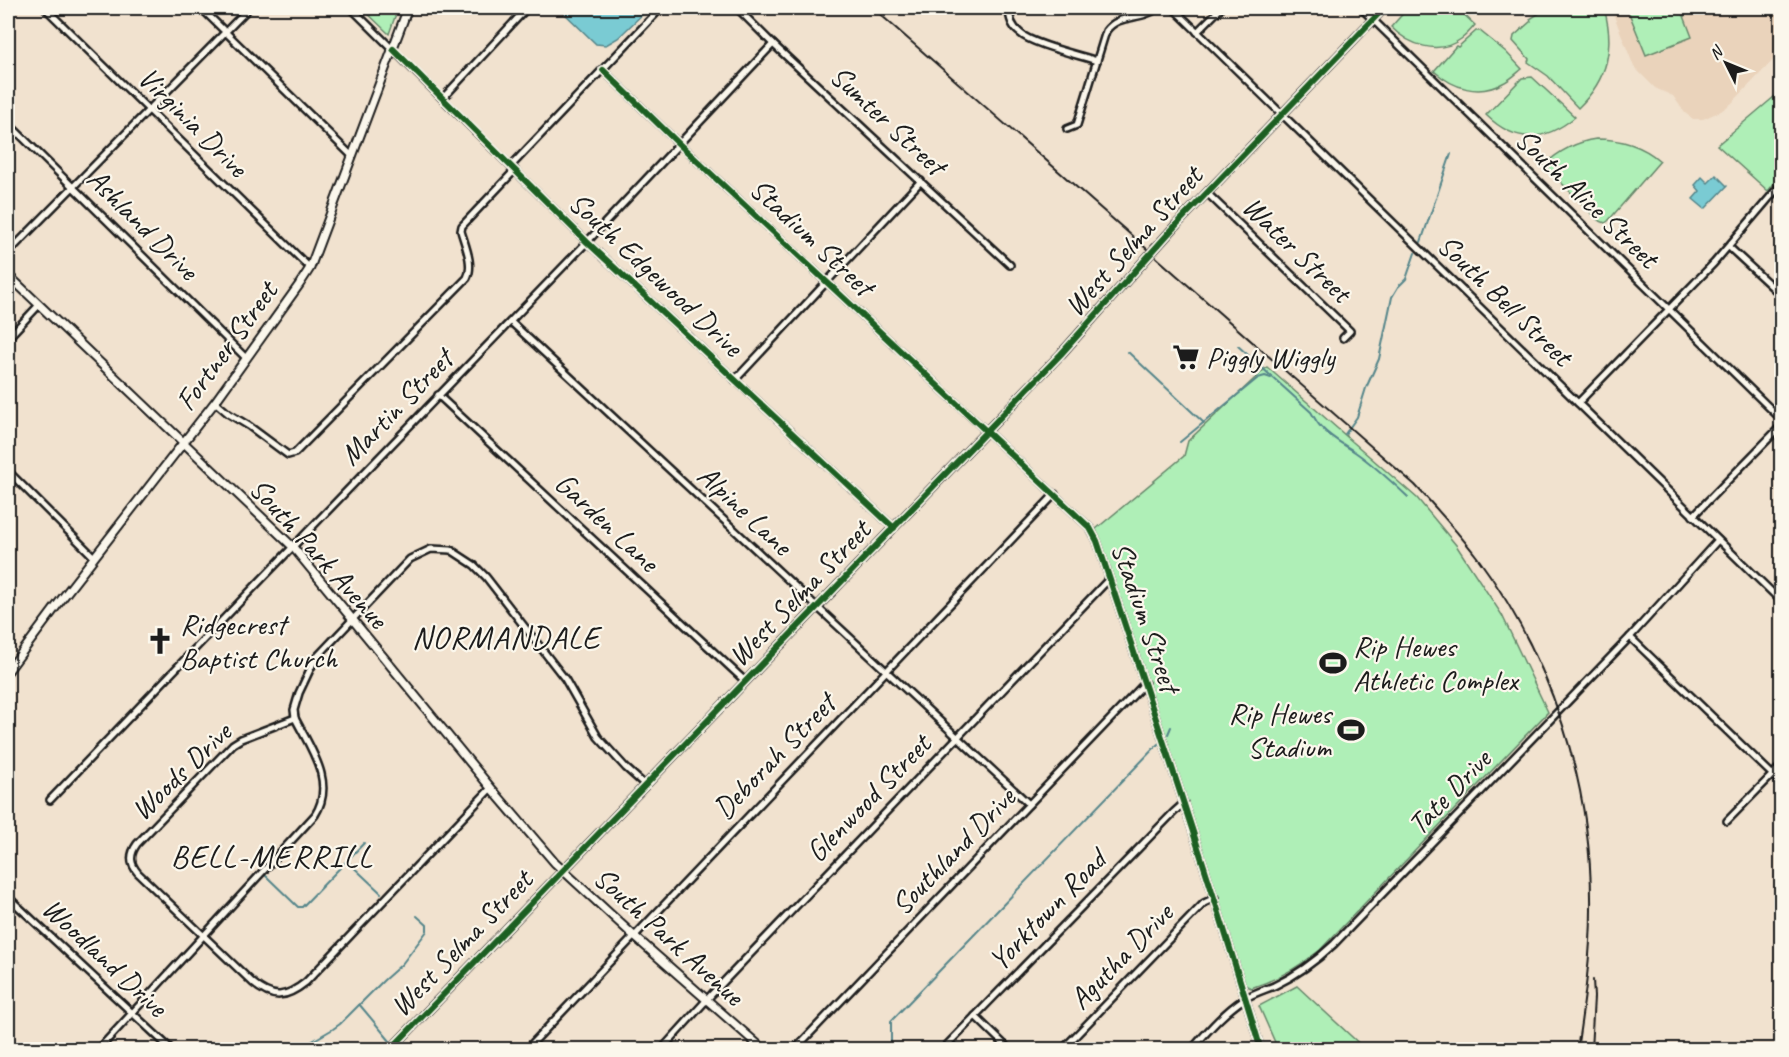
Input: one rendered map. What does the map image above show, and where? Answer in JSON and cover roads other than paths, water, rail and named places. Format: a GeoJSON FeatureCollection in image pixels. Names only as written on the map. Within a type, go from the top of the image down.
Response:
{"type":"FeatureCollection","features":[{"type":"Feature","properties":{"kind":"street","name":"Virginia Drive"},"geometry":{"type":"LineString","coordinates":[[45,8],[310,268]]}},
{"type":"Feature","properties":{"kind":"street"},"geometry":{"type":"LineString","coordinates":[[201,8],[352,156]]}},
{"type":"Feature","properties":{"kind":"street"},"geometry":{"type":"LineString","coordinates":[[8,254],[249,8]]}},
{"type":"Feature","properties":{"kind":"street","name":"South Edgewood Drive"},"geometry":{"type":"LineString","coordinates":[[351,8],[587,242],[894,528]]}},
{"type":"Feature","properties":{"kind":"street","name":"Fortner Street"},"geometry":{"type":"LineString","coordinates":[[8,671],[214,402],[310,268],[408,8]]}},
{"type":"Feature","properties":{"kind":"street"},"geometry":{"type":"LineString","coordinates":[[443,98],[527,8]]}},
{"type":"Feature","properties":{"kind":"street"},"geometry":{"type":"LineString","coordinates":[[214,402],[288,455],[296,453],[467,278],[470,265],[461,231],[462,226],[661,8]]}},
{"type":"Feature","properties":{"kind":"street","name":"Sumter Street"},"geometry":{"type":"LineString","coordinates":[[737,8],[1010,265]]}},
{"type":"Feature","properties":{"kind":"street"},"geometry":{"type":"LineString","coordinates":[[1009,8],[1009,15],[1015,27],[1027,38],[1097,61]]}},
{"type":"Feature","properties":{"kind":"street"},"geometry":{"type":"LineString","coordinates":[[1066,129],[1077,125],[1106,32],[1114,22],[1127,17],[1143,16],[1157,8]]}},
{"type":"Feature","properties":{"kind":"street","name":"South Bell Street"},"geometry":{"type":"LineString","coordinates":[[1173,8],[1782,602]]}},
{"type":"Feature","properties":{"kind":"street"},"geometry":{"type":"LineString","coordinates":[[1197,32],[1221,8]]}},
{"type":"Feature","properties":{"kind":"street","name":"South Alice Street"},"geometry":{"type":"LineString","coordinates":[[1361,8],[1782,420]]}},
{"type":"Feature","properties":{"kind":"street","name":"West Selma Street"},"geometry":{"type":"LineString","coordinates":[[390,1050],[1061,354],[1143,261],[1384,8]]}},
{"type":"Feature","properties":{"kind":"street","name":"Martin Street"},"geometry":{"type":"LineString","coordinates":[[50,800],[438,395],[511,322],[773,44]]}},
{"type":"Feature","properties":{"kind":"street","name":"Stadium Street"},"geometry":{"type":"LineString","coordinates":[[603,70],[679,144],[1090,528],[1097,541],[1145,683],[1215,898],[1261,1050]]}},
{"type":"Feature","properties":{"kind":"street","name":"Ashland Drive"},"geometry":{"type":"LineString","coordinates":[[8,123],[246,358]]}},
{"type":"Feature","properties":{"kind":"street"},"geometry":{"type":"LineString","coordinates":[[735,380],[921,181]]}},
{"type":"Feature","properties":{"kind":"street"},"geometry":{"type":"LineString","coordinates":[[1578,403],[1729,247],[1782,183]]}},
{"type":"Feature","properties":{"kind":"street","name":"Water Street"},"geometry":{"type":"LineString","coordinates":[[1207,193],[1350,331],[1343,338]]}},
{"type":"Feature","properties":{"kind":"street"},"geometry":{"type":"LineString","coordinates":[[1729,247],[1782,296]]}},
{"type":"Feature","properties":{"kind":"street","name":"South Park Avenue"},"geometry":{"type":"LineString","coordinates":[[8,275],[293,547],[491,788],[562,870],[764,1050]]}},
{"type":"Feature","properties":{"kind":"street"},"geometry":{"type":"LineString","coordinates":[[8,338],[39,305]]}},
{"type":"Feature","properties":{"kind":"street","name":"Alpine Lane"},"geometry":{"type":"LineString","coordinates":[[511,322],[1029,804]]}},
{"type":"Feature","properties":{"kind":"street","name":"Garden Lane"},"geometry":{"type":"LineString","coordinates":[[438,395],[745,681]]}},
{"type":"Feature","properties":{"kind":"street"},"geometry":{"type":"LineString","coordinates":[[1693,516],[1782,425]]}},
{"type":"Feature","properties":{"kind":"street"},"geometry":{"type":"LineString","coordinates":[[8,471],[94,557]]}},
{"type":"Feature","properties":{"kind":"street","name":"Deborah Street"},"geometry":{"type":"LineString","coordinates":[[526,1050],[1055,494]]}},
{"type":"Feature","properties":{"kind":"street","name":"Tate Drive"},"geometry":{"type":"LineString","coordinates":[[1191,1050],[1227,1012],[1246,998],[1312,964],[1334,944],[1630,637],[1718,540]]}},
{"type":"Feature","properties":{"kind":"street"},"geometry":{"type":"LineString","coordinates":[[98,1050],[310,822],[319,809],[324,792],[322,775],[295,718],[294,710],[299,693],[311,664],[404,565],[417,555],[432,549],[451,550],[460,554],[486,577],[565,679],[598,737],[626,768],[645,784]]}},
{"type":"Feature","properties":{"kind":"street","name":"Glenwood Street"},"geometry":{"type":"LineString","coordinates":[[660,1050],[1109,579]]}},
{"type":"Feature","properties":{"kind":"street"},"geometry":{"type":"LineString","coordinates":[[1630,637],[1782,784]]}},
{"type":"Feature","properties":{"kind":"street","name":"Southland Drive"},"geometry":{"type":"LineString","coordinates":[[794,1050],[1145,683]]}},
{"type":"Feature","properties":{"kind":"street","name":"Woods Drive"},"geometry":{"type":"LineString","coordinates":[[295,718],[233,744],[137,844],[132,851],[131,860],[134,869],[203,935],[260,988],[274,995],[289,993],[306,982],[491,788]]}},
{"type":"Feature","properties":{"kind":"street"},"geometry":{"type":"LineString","coordinates":[[1727,821],[1782,765]]}},
{"type":"Feature","properties":{"kind":"street","name":"Yorktown Road"},"geometry":{"type":"LineString","coordinates":[[942,1050],[1184,803]]}},
{"type":"Feature","properties":{"kind":"street","name":"Woodland Drive"},"geometry":{"type":"LineString","coordinates":[[8,897],[172,1050]]}},
{"type":"Feature","properties":{"kind":"street","name":"Agutha Drive"},"geometry":{"type":"LineString","coordinates":[[1062,1050],[1204,903],[1215,898]]}},
{"type":"Feature","properties":{"kind":"street"},"geometry":{"type":"LineString","coordinates":[[975,1016],[1010,1050]]}},
{"type":"Feature","properties":{"kind":"water"},"geometry":{"type":"Polygon","coordinates":[[[559,8],[649,8],[618,38],[606,45],[596,44],[559,8]]]}},
{"type":"Feature","properties":{"kind":"water"},"geometry":{"type":"Polygon","coordinates":[[[1716,175],[1727,186],[1705,209],[1693,199],[1700,191],[1695,185],[1702,177],[1708,183],[1716,175]]]}},
{"type":"Feature","properties":{"kind":"waterway"},"geometry":{"type":"LineString","coordinates":[[1421,242],[1451,154]]}},
{"type":"Feature","properties":{"kind":"waterway"},"geometry":{"type":"LineString","coordinates":[[1345,434],[1357,417],[1366,388],[1379,359],[1392,297],[1406,279],[1415,253]]}},
{"type":"Feature","properties":{"kind":"waterway"},"geometry":{"type":"LineString","coordinates":[[1238,346],[1311,412],[1325,431],[1369,462],[1408,497]]}},
{"type":"Feature","properties":{"kind":"waterway"},"geometry":{"type":"LineString","coordinates":[[1128,352],[1204,423]]}},
{"type":"Feature","properties":{"kind":"waterway"},"geometry":{"type":"LineString","coordinates":[[1180,442],[1258,378],[1265,376],[1271,378]]}},
{"type":"Feature","properties":{"kind":"waterway"},"geometry":{"type":"LineString","coordinates":[[1168,734],[1171,727]]}},
{"type":"Feature","properties":{"kind":"waterway"},"geometry":{"type":"LineString","coordinates":[[891,1050],[891,1021],[1158,744]]}},
{"type":"Feature","properties":{"kind":"waterway"},"geometry":{"type":"LineString","coordinates":[[265,875],[298,907],[302,907],[364,843]]}},
{"type":"Feature","properties":{"kind":"waterway"},"geometry":{"type":"LineString","coordinates":[[347,861],[381,893]]}},
{"type":"Feature","properties":{"kind":"waterway"},"geometry":{"type":"LineString","coordinates":[[297,1050],[340,1024],[402,964],[427,931],[427,925],[417,916]]}},
{"type":"Feature","properties":{"kind":"waterway"},"geometry":{"type":"LineString","coordinates":[[359,1004],[390,1041]]}},
{"type":"Feature","properties":{"kind":"railway"},"geometry":{"type":"LineString","coordinates":[[873,8],[1415,485],[1477,557],[1503,596],[1546,680],[1575,770],[1590,863],[1591,910],[1587,980],[1577,1050]]}},
{"type":"Feature","properties":{"kind":"railway"},"geometry":{"type":"LineString","coordinates":[[1591,1050],[1593,980]]}},
{"type":"Feature","properties":{"kind":"place","name":"Piggly Wiggly"},"geometry":{"type":"Point","coordinates":[1186,357]}},
{"type":"Feature","properties":{"kind":"place","name":"Ridgecrest Baptist Church"},"geometry":{"type":"Point","coordinates":[160,641]}},
{"type":"Feature","properties":{"kind":"place","name":"Rip Hewes Athletic Complex"},"geometry":{"type":"Point","coordinates":[1333,663]}},
{"type":"Feature","properties":{"kind":"place","name":"Rip Hewes Stadium"},"geometry":{"type":"Point","coordinates":[1351,730]}},
{"type":"Feature","properties":{"kind":"district","name":"NORMANDALE"},"geometry":{"type":"Point","coordinates":[506,637]}},
{"type":"Feature","properties":{"kind":"district","name":"BELL-MERRILL"},"geometry":{"type":"Point","coordinates":[272,856]}}]}
